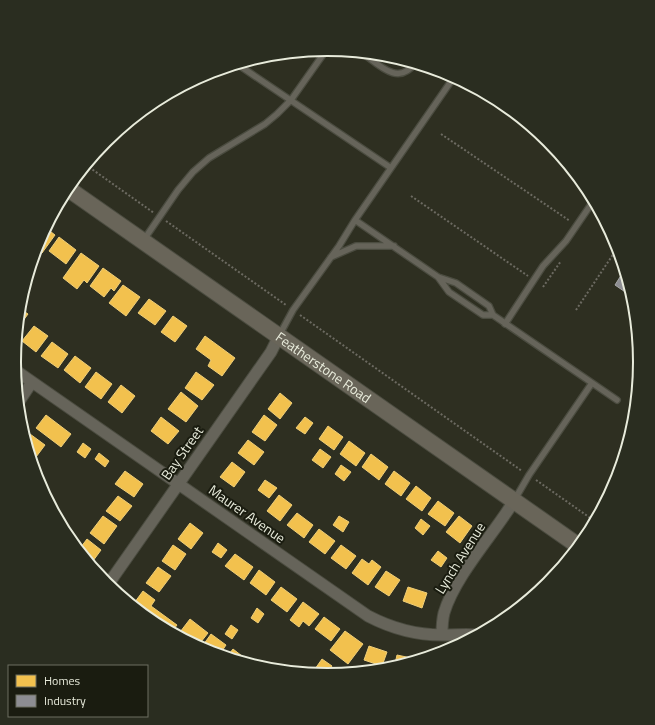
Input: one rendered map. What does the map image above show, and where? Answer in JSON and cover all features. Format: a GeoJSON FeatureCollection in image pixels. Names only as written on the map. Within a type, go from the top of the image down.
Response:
{"type":"FeatureCollection","features":[{"type":"Feature","properties":{"kind":"street","name":"Featherstone Road"},"geometry":{"type":"LineString","coordinates":[[73,192],[575,543]]}},
{"type":"Feature","properties":{"kind":"street","name":"Bay Street"},"geometry":{"type":"LineString","coordinates":[[112,580],[271,352],[279,336]]}},
{"type":"Feature","properties":{"kind":"street","name":"Maurer Avenue"},"geometry":{"type":"LineString","coordinates":[[22,375],[368,616],[401,630],[416,633],[442,635],[469,634]]}},
{"type":"Feature","properties":{"kind":"street"},"geometry":{"type":"LineString","coordinates":[[23,395],[32,382]]}},
{"type":"Feature","properties":{"kind":"street","name":"Lynch Avenue"},"geometry":{"type":"LineString","coordinates":[[442,635],[444,614],[464,573],[514,501]]}},
{"type":"Feature","properties":{"kind":"lane"},"geometry":{"type":"LineString","coordinates":[[143,241],[192,172],[209,158],[265,124],[291,100],[322,56]]}},
{"type":"Feature","properties":{"kind":"lane"},"geometry":{"type":"LineString","coordinates":[[373,60],[394,74],[402,74],[409,71],[412,67]]}},
{"type":"Feature","properties":{"kind":"lane"},"geometry":{"type":"LineString","coordinates":[[243,68],[391,168]]}},
{"type":"Feature","properties":{"kind":"lane"},"geometry":{"type":"LineString","coordinates":[[279,336],[293,310],[339,246],[450,82]]}},
{"type":"Feature","properties":{"kind":"lane"},"geometry":{"type":"LineString","coordinates":[[505,324],[543,266],[566,241],[590,205]]}},
{"type":"Feature","properties":{"kind":"lane"},"geometry":{"type":"LineString","coordinates":[[356,220],[438,277],[456,283],[489,306],[493,315],[505,324],[617,400]]}},
{"type":"Feature","properties":{"kind":"lane"},"geometry":{"type":"LineString","coordinates":[[329,258],[356,246],[394,246]]}},
{"type":"Feature","properties":{"kind":"lane"},"geometry":{"type":"LineString","coordinates":[[438,277],[449,292],[483,314],[493,315]]}},
{"type":"Feature","properties":{"kind":"lane"},"geometry":{"type":"LineString","coordinates":[[514,501],[529,475],[592,383]]}},
{"type":"Feature","properties":{"kind":"path"},"geometry":{"type":"LineString","coordinates":[[441,134],[576,226]]}},
{"type":"Feature","properties":{"kind":"path"},"geometry":{"type":"LineString","coordinates":[[90,168],[151,211]]}},
{"type":"Feature","properties":{"kind":"path"},"geometry":{"type":"LineString","coordinates":[[412,196],[529,277]]}},
{"type":"Feature","properties":{"kind":"path"},"geometry":{"type":"LineString","coordinates":[[169,223],[272,296]]}},
{"type":"Feature","properties":{"kind":"path"},"geometry":{"type":"LineString","coordinates":[[576,310],[614,253]]}},
{"type":"Feature","properties":{"kind":"path"},"geometry":{"type":"LineString","coordinates":[[314,325],[519,469]]}},
{"type":"Feature","properties":{"kind":"path"},"geometry":{"type":"LineString","coordinates":[[538,482],[591,519]]}},
{"type":"Feature","properties":{"kind":"building: Homes"},"geometry":{"type":"Polygon","coordinates":[[[51,232],[55,235],[42,253],[44,245],[51,232]]]}},
{"type":"Feature","properties":{"kind":"building: Homes"},"geometry":{"type":"Polygon","coordinates":[[[59,237],[76,250],[66,264],[49,251],[59,237]]]}},
{"type":"Feature","properties":{"kind":"building: Homes"},"geometry":{"type":"Polygon","coordinates":[[[81,253],[99,266],[87,283],[84,280],[77,289],[63,278],[81,253]]]}},
{"type":"Feature","properties":{"kind":"building: Homes"},"geometry":{"type":"Polygon","coordinates":[[[103,268],[121,281],[114,291],[111,288],[104,297],[90,286],[103,268]]]}},
{"type":"Feature","properties":{"kind":"building: Homes"},"geometry":{"type":"Polygon","coordinates":[[[123,285],[140,297],[126,316],[109,303],[123,285]]]}},
{"type":"Feature","properties":{"kind":"building: Homes"},"geometry":{"type":"Polygon","coordinates":[[[149,299],[166,311],[155,325],[138,313],[149,299]]]}},
{"type":"Feature","properties":{"kind":"building: Homes"},"geometry":{"type":"Polygon","coordinates":[[[173,316],[187,326],[175,342],[161,332],[173,316]]]}},
{"type":"Feature","properties":{"kind":"building: Homes"},"geometry":{"type":"Polygon","coordinates":[[[34,326],[48,336],[36,352],[22,341],[34,326]]]}},
{"type":"Feature","properties":{"kind":"building: Homes"},"geometry":{"type":"Polygon","coordinates":[[[205,336],[235,358],[222,376],[208,366],[211,360],[196,349],[205,336]]]}},
{"type":"Feature","properties":{"kind":"building: Homes"},"geometry":{"type":"Polygon","coordinates":[[[52,342],[68,354],[58,368],[41,356],[52,342]]]}},
{"type":"Feature","properties":{"kind":"building: Homes"},"geometry":{"type":"Polygon","coordinates":[[[75,356],[91,368],[80,383],[64,370],[75,356]]]}},
{"type":"Feature","properties":{"kind":"building: Homes"},"geometry":{"type":"Polygon","coordinates":[[[96,372],[112,384],[101,399],[85,387],[96,372]]]}},
{"type":"Feature","properties":{"kind":"building: Homes"},"geometry":{"type":"Polygon","coordinates":[[[196,372],[214,385],[202,400],[185,388],[196,372]]]}},
{"type":"Feature","properties":{"kind":"building: Homes"},"geometry":{"type":"Polygon","coordinates":[[[121,385],[135,396],[122,413],[108,402],[121,385]]]}},
{"type":"Feature","properties":{"kind":"building: Homes"},"geometry":{"type":"Polygon","coordinates":[[[181,392],[198,406],[186,422],[168,409],[181,392]]]}},
{"type":"Feature","properties":{"kind":"building: Homes"},"geometry":{"type":"Polygon","coordinates":[[[280,393],[292,403],[280,419],[268,409],[280,393]]]}},
{"type":"Feature","properties":{"kind":"building: Homes"},"geometry":{"type":"Polygon","coordinates":[[[46,415],[71,434],[61,447],[36,428],[46,415]]]}},
{"type":"Feature","properties":{"kind":"building: Homes"},"geometry":{"type":"Polygon","coordinates":[[[264,415],[277,425],[265,441],[252,432],[264,415]]]}},
{"type":"Feature","properties":{"kind":"building: Homes"},"geometry":{"type":"Polygon","coordinates":[[[161,417],[179,431],[168,444],[151,431],[161,417]]]}},
{"type":"Feature","properties":{"kind":"building: Homes"},"geometry":{"type":"Polygon","coordinates":[[[305,417],[313,423],[305,434],[296,428],[305,417]]]}},
{"type":"Feature","properties":{"kind":"building: Homes"},"geometry":{"type":"Polygon","coordinates":[[[328,426],[343,437],[334,450],[319,439],[328,426]]]}},
{"type":"Feature","properties":{"kind":"building: Homes"},"geometry":{"type":"Polygon","coordinates":[[[30,435],[45,445],[36,457],[31,442],[30,435]]]}},
{"type":"Feature","properties":{"kind":"building: Homes"},"geometry":{"type":"Polygon","coordinates":[[[248,440],[264,452],[254,465],[238,453],[248,440]]]}},
{"type":"Feature","properties":{"kind":"building: Homes"},"geometry":{"type":"Polygon","coordinates":[[[349,441],[365,453],[356,466],[340,454],[349,441]]]}},
{"type":"Feature","properties":{"kind":"building: Homes"},"geometry":{"type":"Polygon","coordinates":[[[83,443],[91,449],[85,458],[77,452],[83,443]]]}},
{"type":"Feature","properties":{"kind":"building: Homes"},"geometry":{"type":"Polygon","coordinates":[[[320,449],[331,457],[323,468],[312,460],[320,449]]]}},
{"type":"Feature","properties":{"kind":"building: Homes"},"geometry":{"type":"Polygon","coordinates":[[[99,453],[109,461],[105,467],[95,459],[99,453]]]}},
{"type":"Feature","properties":{"kind":"building: Homes"},"geometry":{"type":"Polygon","coordinates":[[[371,454],[388,467],[379,480],[362,467],[371,454]]]}},
{"type":"Feature","properties":{"kind":"building: Homes"},"geometry":{"type":"Polygon","coordinates":[[[232,462],[245,472],[234,487],[220,477],[232,462]]]}},
{"type":"Feature","properties":{"kind":"building: Homes"},"geometry":{"type":"Polygon","coordinates":[[[341,465],[351,472],[344,481],[335,474],[341,465]]]}},
{"type":"Feature","properties":{"kind":"building: Homes"},"geometry":{"type":"Polygon","coordinates":[[[125,471],[143,484],[134,497],[115,484],[125,471]]]}},
{"type":"Feature","properties":{"kind":"building: Homes"},"geometry":{"type":"Polygon","coordinates":[[[394,471],[410,483],[401,496],[385,484],[394,471]]]}},
{"type":"Feature","properties":{"kind":"building: Homes"},"geometry":{"type":"Polygon","coordinates":[[[265,480],[277,488],[269,498],[258,490],[265,480]]]}},
{"type":"Feature","properties":{"kind":"building: Homes"},"geometry":{"type":"Polygon","coordinates":[[[416,486],[431,498],[422,511],[406,499],[416,486]]]}},
{"type":"Feature","properties":{"kind":"building: Homes"},"geometry":{"type":"Polygon","coordinates":[[[279,495],[292,505],[280,521],[267,511],[279,495]]]}},
{"type":"Feature","properties":{"kind":"building: Homes"},"geometry":{"type":"Polygon","coordinates":[[[118,496],[132,506],[120,521],[106,511],[118,496]]]}},
{"type":"Feature","properties":{"kind":"building: Homes"},"geometry":{"type":"Polygon","coordinates":[[[438,501],[454,513],[445,526],[428,514],[438,501]]]}},
{"type":"Feature","properties":{"kind":"building: Homes"},"geometry":{"type":"Polygon","coordinates":[[[297,513],[313,525],[304,538],[287,525],[297,513]]]}},
{"type":"Feature","properties":{"kind":"building: Homes"},"geometry":{"type":"Polygon","coordinates":[[[103,516],[117,526],[104,544],[90,533],[103,516]]]}},
{"type":"Feature","properties":{"kind":"building: Homes"},"geometry":{"type":"Polygon","coordinates":[[[339,516],[349,522],[343,532],[333,525],[339,516]]]}},
{"type":"Feature","properties":{"kind":"building: Homes"},"geometry":{"type":"Polygon","coordinates":[[[459,516],[472,526],[460,543],[446,532],[459,516]]]}},
{"type":"Feature","properties":{"kind":"building: Homes"},"geometry":{"type":"Polygon","coordinates":[[[421,519],[430,526],[423,535],[415,528],[421,519]]]}},
{"type":"Feature","properties":{"kind":"building: Homes"},"geometry":{"type":"Polygon","coordinates":[[[190,523],[203,533],[191,549],[178,539],[190,523]]]}},
{"type":"Feature","properties":{"kind":"building: Homes"},"geometry":{"type":"Polygon","coordinates":[[[319,529],[335,541],[325,554],[309,542],[319,529]]]}},
{"type":"Feature","properties":{"kind":"building: Homes"},"geometry":{"type":"Polygon","coordinates":[[[87,539],[101,550],[93,560],[82,546],[87,539]]]}},
{"type":"Feature","properties":{"kind":"building: Homes"},"geometry":{"type":"Polygon","coordinates":[[[218,543],[227,550],[221,558],[212,552],[218,543]]]}},
{"type":"Feature","properties":{"kind":"building: Homes"},"geometry":{"type":"Polygon","coordinates":[[[173,545],[186,554],[175,570],[162,561],[173,545]]]}},
{"type":"Feature","properties":{"kind":"building: Homes"},"geometry":{"type":"Polygon","coordinates":[[[341,545],[356,556],[346,569],[331,558],[341,545]]]}},
{"type":"Feature","properties":{"kind":"building: Homes"},"geometry":{"type":"Polygon","coordinates":[[[438,551],[447,558],[441,567],[431,560],[438,551]]]}},
{"type":"Feature","properties":{"kind":"building: Homes"},"geometry":{"type":"Polygon","coordinates":[[[235,554],[253,567],[244,580],[225,566],[235,554]]]}},
{"type":"Feature","properties":{"kind":"building: Homes"},"geometry":{"type":"Polygon","coordinates":[[[362,559],[369,564],[372,560],[381,567],[368,585],[352,573],[362,559]]]}},
{"type":"Feature","properties":{"kind":"building: Homes"},"geometry":{"type":"Polygon","coordinates":[[[158,567],[171,576],[159,592],[146,583],[158,567]]]}},
{"type":"Feature","properties":{"kind":"building: Homes"},"geometry":{"type":"Polygon","coordinates":[[[259,570],[275,582],[266,595],[250,583],[259,570]]]}},
{"type":"Feature","properties":{"kind":"building: Homes"},"geometry":{"type":"Polygon","coordinates":[[[386,571],[400,580],[389,596],[375,587],[386,571]]]}},
{"type":"Feature","properties":{"kind":"building: Homes"},"geometry":{"type":"Polygon","coordinates":[[[281,587],[297,599],[287,612],[271,600],[281,587]]]}},
{"type":"Feature","properties":{"kind":"building: Homes"},"geometry":{"type":"Polygon","coordinates":[[[408,587],[427,593],[422,608],[403,601],[408,587]]]}},
{"type":"Feature","properties":{"kind":"building: Homes"},"geometry":{"type":"Polygon","coordinates":[[[143,591],[155,600],[151,606],[177,625],[174,628],[135,601],[143,591]]]}},
{"type":"Feature","properties":{"kind":"building: Homes"},"geometry":{"type":"Polygon","coordinates":[[[303,602],[319,614],[309,626],[303,621],[299,627],[290,620],[303,602]]]}},
{"type":"Feature","properties":{"kind":"building: Homes"},"geometry":{"type":"Polygon","coordinates":[[[257,608],[264,614],[258,623],[251,618],[257,608]]]}},
{"type":"Feature","properties":{"kind":"building: Homes"},"geometry":{"type":"Polygon","coordinates":[[[324,617],[340,629],[331,641],[315,629],[324,617]]]}},
{"type":"Feature","properties":{"kind":"building: Homes"},"geometry":{"type":"Polygon","coordinates":[[[190,619],[208,633],[201,642],[181,631],[190,619]]]}},
{"type":"Feature","properties":{"kind":"building: Homes"},"geometry":{"type":"Polygon","coordinates":[[[231,625],[238,630],[232,639],[225,634],[231,625]]]}},
{"type":"Feature","properties":{"kind":"building: Homes"},"geometry":{"type":"Polygon","coordinates":[[[345,631],[363,644],[348,664],[330,650],[345,631]]]}},
{"type":"Feature","properties":{"kind":"building: Homes"},"geometry":{"type":"Polygon","coordinates":[[[211,634],[226,645],[222,651],[204,643],[211,634]]]}},
{"type":"Feature","properties":{"kind":"building: Homes"},"geometry":{"type":"Polygon","coordinates":[[[369,646],[387,652],[383,664],[378,664],[364,660],[369,646]]]}},
{"type":"Feature","properties":{"kind":"building: Homes"},"geometry":{"type":"Polygon","coordinates":[[[233,649],[244,658],[230,653],[233,649]]]}},
{"type":"Feature","properties":{"kind":"building: Homes"},"geometry":{"type":"Polygon","coordinates":[[[397,655],[411,658],[407,659],[396,661],[397,655]]]}},
{"type":"Feature","properties":{"kind":"building: Homes"},"geometry":{"type":"Polygon","coordinates":[[[322,659],[332,666],[330,669],[315,668],[322,659]]]}},
{"type":"Feature","properties":{"kind":"building: Industry"},"geometry":{"type":"Polygon","coordinates":[[[621,275],[626,292],[615,285],[621,275]]]}}]}
